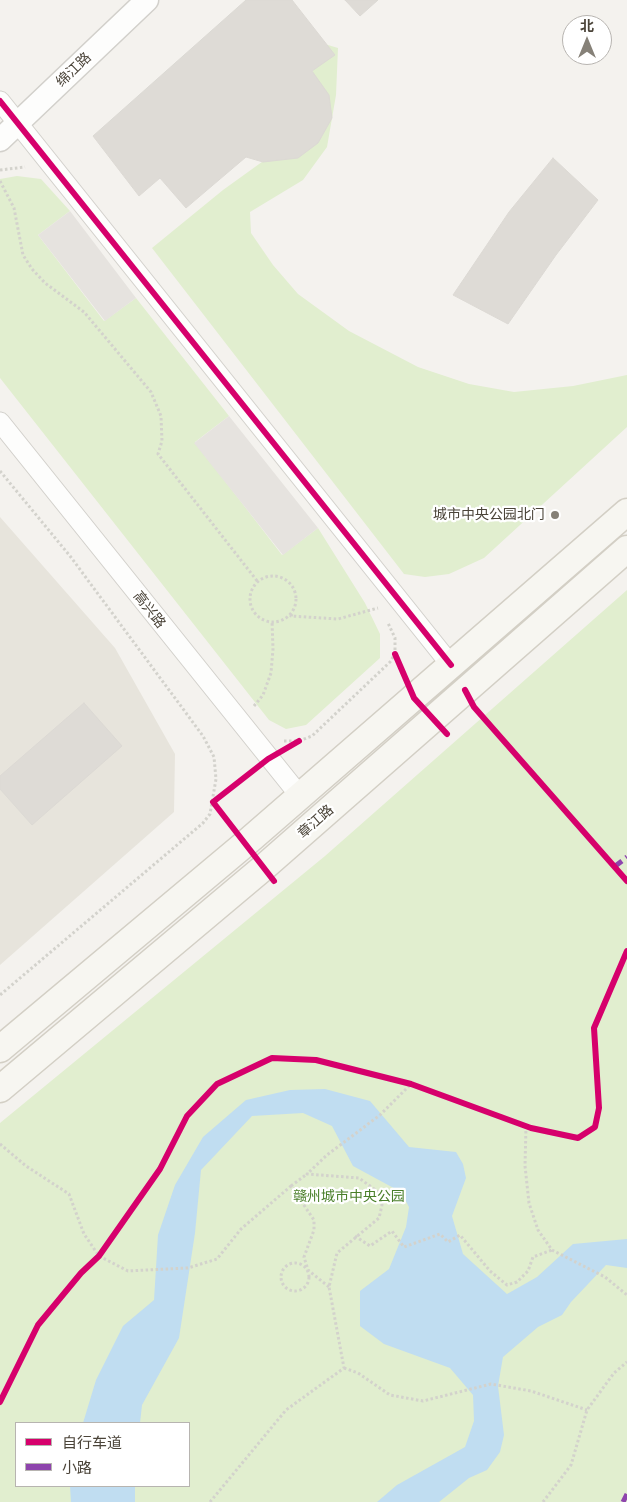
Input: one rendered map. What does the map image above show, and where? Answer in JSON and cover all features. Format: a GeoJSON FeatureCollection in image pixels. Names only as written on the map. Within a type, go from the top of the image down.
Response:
{"type":"FeatureCollection","features":[{"type":"Feature","properties":{"kind":"main road"},"geometry":{"type":"LineString","coordinates":[[0,1049],[300,796],[627,512]]}},
{"type":"Feature","properties":{"kind":"main road","name":"章江路"},"geometry":{"type":"LineString","coordinates":[[0,1089],[263,868],[627,550]]}},
{"type":"Feature","properties":{"kind":"street","name":"绵江路"},"geometry":{"type":"LineString","coordinates":[[0,140],[147,0]]}},
{"type":"Feature","properties":{"kind":"street"},"geometry":{"type":"LineString","coordinates":[[0,101],[17,125],[451,665]]}},
{"type":"Feature","properties":{"kind":"street","name":"高兴路"},"geometry":{"type":"LineString","coordinates":[[0,422],[300,796]]}},
{"type":"Feature","properties":{"kind":"path"},"geometry":{"type":"LineString","coordinates":[[0,170],[26,168]]}},
{"type":"Feature","properties":{"kind":"path"},"geometry":{"type":"LineString","coordinates":[[0,181],[14,208],[23,255],[32,270],[45,283],[84,312],[150,392],[161,416],[163,429],[158,454],[258,582]]}},
{"type":"Feature","properties":{"kind":"path"},"geometry":{"type":"LineString","coordinates":[[0,471],[70,556],[203,736],[214,757],[216,779],[210,814],[203,823],[0,995]]}},
{"type":"Feature","properties":{"kind":"path"},"geometry":{"type":"LineString","coordinates":[[295,606],[288,617],[272,621],[256,614],[250,598],[252,589],[266,577],[284,578],[296,592],[295,606],[291,616],[338,619],[379,608]]}},
{"type":"Feature","properties":{"kind":"path"},"geometry":{"type":"LineString","coordinates":[[278,739],[299,741],[312,736],[390,662],[395,654],[395,638],[374,600]]}},
{"type":"Feature","properties":{"kind":"path"},"geometry":{"type":"LineString","coordinates":[[249,712],[263,695],[270,672],[273,650],[272,621]]}},
{"type":"Feature","properties":{"kind":"path"},"geometry":{"type":"LineString","coordinates":[[0,1144],[26,1166],[69,1194],[84,1234],[98,1256],[128,1271],[188,1268],[217,1259],[242,1229],[327,1155],[380,1116],[411,1084]]}},
{"type":"Feature","properties":{"kind":"path"},"geometry":{"type":"LineString","coordinates":[[526,1126],[524,1166],[529,1203],[538,1230],[552,1250],[604,1277],[627,1295]]}},
{"type":"Feature","properties":{"kind":"path"},"geometry":{"type":"LineString","coordinates":[[307,1174],[359,1178],[380,1194],[382,1205],[379,1218],[355,1236],[337,1253],[329,1287],[344,1368]]}},
{"type":"Feature","properties":{"kind":"path"},"geometry":{"type":"LineString","coordinates":[[291,1186],[314,1220],[314,1230],[304,1257],[308,1270],[308,1280],[298,1290],[291,1290],[282,1281],[281,1274],[284,1268],[290,1264],[297,1263],[308,1270],[329,1287]]}},
{"type":"Feature","properties":{"kind":"path"},"geometry":{"type":"LineString","coordinates":[[355,1236],[370,1246],[392,1231],[404,1247],[440,1234],[448,1242],[460,1236],[490,1271],[507,1285],[517,1282],[528,1272],[533,1257],[552,1250]]}},
{"type":"Feature","properties":{"kind":"path"},"geometry":{"type":"LineString","coordinates":[[543,1502],[570,1465],[587,1410],[614,1373],[627,1362]]}},
{"type":"Feature","properties":{"kind":"path"},"geometry":{"type":"LineString","coordinates":[[344,1368],[358,1373],[390,1395],[423,1401],[491,1384],[531,1391],[587,1410]]}},
{"type":"Feature","properties":{"kind":"path"},"geometry":{"type":"LineString","coordinates":[[210,1502],[286,1410],[344,1368]]}},
{"type":"Feature","properties":{"kind":"shaded area"},"geometry":{"type":"Polygon","coordinates":[[[70,211],[136,298],[105,321],[38,235],[70,211]]]}},
{"type":"Feature","properties":{"kind":"shaded area"},"geometry":{"type":"Polygon","coordinates":[[[229,416],[318,528],[283,555],[194,443],[229,416]]]}},
{"type":"Feature","properties":{"kind":"shaded area"},"geometry":{"type":"Polygon","coordinates":[[[0,517],[115,648],[175,754],[174,812],[0,965],[0,517]]]}},
{"type":"Feature","properties":{"kind":"green space"},"geometry":{"type":"Polygon","coordinates":[[[318,42],[338,48],[336,95],[327,147],[303,180],[250,212],[251,233],[273,265],[298,294],[349,331],[418,367],[469,384],[514,392],[573,386],[627,375],[627,427],[484,558],[449,574],[425,577],[404,574],[152,248],[223,190],[273,154],[312,75],[318,42]]]}},
{"type":"Feature","properties":{"kind":"green space"},"geometry":{"type":"Polygon","coordinates":[[[17,176],[41,179],[70,211],[38,235],[104,321],[136,298],[229,416],[195,442],[282,555],[318,528],[365,603],[380,634],[380,658],[306,725],[286,729],[269,720],[0,378],[0,179],[17,176]]]}},
{"type":"Feature","properties":{"kind":"green space","name":"赣州城市中央公园"},"geometry":{"type":"Polygon","coordinates":[[[627,590],[627,1502],[0,1502],[0,1123],[325,856],[627,590]]]}},
{"type":"Feature","properties":{"kind":"water"},"geometry":{"type":"Polygon","coordinates":[[[325,1089],[370,1101],[409,1147],[456,1152],[463,1164],[466,1178],[452,1216],[463,1254],[507,1294],[537,1277],[573,1244],[627,1239],[627,1268],[606,1265],[571,1302],[562,1315],[538,1327],[503,1357],[498,1386],[504,1435],[500,1452],[487,1470],[469,1478],[439,1502],[377,1502],[397,1485],[465,1447],[474,1421],[473,1395],[450,1368],[384,1344],[360,1326],[360,1291],[389,1269],[406,1227],[409,1207],[401,1192],[353,1166],[332,1126],[303,1113],[252,1116],[201,1170],[195,1233],[179,1338],[142,1405],[140,1422],[83,1422],[96,1380],[123,1326],[154,1300],[158,1235],[175,1185],[203,1137],[246,1100],[290,1090],[325,1089]]]}},
{"type":"Feature","properties":{"kind":"water"},"geometry":{"type":"Polygon","coordinates":[[[70,1487],[135,1487],[135,1502],[71,1502],[70,1487]]]}},
{"type":"Feature","properties":{"kind":"building"},"geometry":{"type":"Polygon","coordinates":[[[246,0],[292,0],[335,55],[312,71],[329,95],[332,118],[318,143],[298,158],[263,162],[246,157],[186,208],[160,178],[139,196],[93,136],[246,0]]]}},
{"type":"Feature","properties":{"kind":"building"},"geometry":{"type":"Polygon","coordinates":[[[345,0],[378,0],[360,16],[345,0]]]}},
{"type":"Feature","properties":{"kind":"building"},"geometry":{"type":"Polygon","coordinates":[[[553,158],[598,200],[556,255],[508,324],[453,295],[509,212],[553,158]]]}},
{"type":"Feature","properties":{"kind":"building"},"geometry":{"type":"Polygon","coordinates":[[[84,703],[122,746],[32,825],[0,789],[0,776],[84,703]]]}},
{"type":"Feature","properties":{"kind":"marked path"},"geometry":{"type":"LineString","coordinates":[[614,867],[627,857]]}},
{"type":"Feature","properties":{"kind":"marked path"},"geometry":{"type":"LineString","coordinates":[[623,1502],[627,1494]]}},
{"type":"Feature","properties":{"kind":"cycle path"},"geometry":{"type":"LineString","coordinates":[[0,101],[451,665]]}},
{"type":"Feature","properties":{"kind":"cycle path"},"geometry":{"type":"LineString","coordinates":[[395,654],[414,698],[447,734]]}},
{"type":"Feature","properties":{"kind":"cycle path"},"geometry":{"type":"LineString","coordinates":[[465,690],[474,707],[627,881]]}},
{"type":"Feature","properties":{"kind":"cycle path"},"geometry":{"type":"LineString","coordinates":[[274,881],[213,802],[268,759],[299,741]]}},
{"type":"Feature","properties":{"kind":"cycle path"},"geometry":{"type":"LineString","coordinates":[[0,1402],[38,1325],[81,1273],[99,1256],[160,1169],[187,1116],[217,1084],[272,1058],[316,1060],[411,1084],[531,1128],[578,1138],[595,1127],[599,1108],[594,1028],[627,951]]}},
{"type":"Feature","properties":{"kind":"place","name":"城市中央公园北门"},"geometry":{"type":"Point","coordinates":[555,515]}}]}
